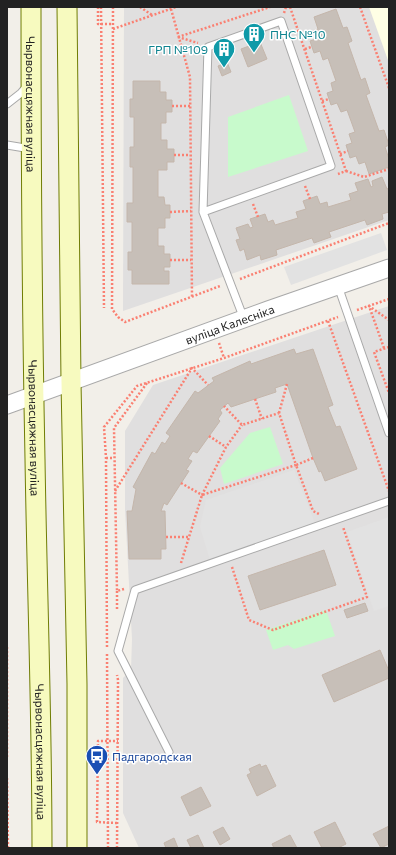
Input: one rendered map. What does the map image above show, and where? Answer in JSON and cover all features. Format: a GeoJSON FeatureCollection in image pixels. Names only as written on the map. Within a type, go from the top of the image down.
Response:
{"type":"FeatureCollection","features":[{"type":"Feature","properties":{"kind":"main road","name":"Чырвонасцяжная вуліца"},"geometry":{"type":"LineString","coordinates":[[31,7],[34,395],[42,771],[42,848]]}},
{"type":"Feature","properties":{"kind":"main road"},"geometry":{"type":"LineString","coordinates":[[67,7],[71,382],[77,684],[76,848]]}},
{"type":"Feature","properties":{"kind":"street","name":"вуліца Калесніка"},"geometry":{"type":"LineString","coordinates":[[7,405],[389,268]]}},
{"type":"Feature","properties":{"kind":"lane"},"geometry":{"type":"LineString","coordinates":[[203,212],[331,166],[280,21],[208,46],[203,212],[244,319]]}},
{"type":"Feature","properties":{"kind":"lane"},"geometry":{"type":"LineString","coordinates":[[7,104],[21,93],[31,81]]}},
{"type":"Feature","properties":{"kind":"lane"},"geometry":{"type":"LineString","coordinates":[[7,145],[31,149]]}},
{"type":"Feature","properties":{"kind":"lane"},"geometry":{"type":"LineString","coordinates":[[338,286],[389,432]]}},
{"type":"Feature","properties":{"kind":"lane"},"geometry":{"type":"LineString","coordinates":[[169,752],[118,651],[135,590],[389,501]]}},
{"type":"Feature","properties":{"kind":"path"},"geometry":{"type":"LineString","coordinates":[[98,7],[98,24],[113,24]]}},
{"type":"Feature","properties":{"kind":"path"},"geometry":{"type":"LineString","coordinates":[[101,7],[104,308]]}},
{"type":"Feature","properties":{"kind":"path"},"geometry":{"type":"LineString","coordinates":[[113,7],[112,309],[118,317],[125,322],[389,223]]}},
{"type":"Feature","properties":{"kind":"path"},"geometry":{"type":"LineString","coordinates":[[140,7],[152,16]]}},
{"type":"Feature","properties":{"kind":"path"},"geometry":{"type":"LineString","coordinates":[[113,29],[176,7]]}},
{"type":"Feature","properties":{"kind":"path"},"geometry":{"type":"LineString","coordinates":[[178,37],[270,7]]}},
{"type":"Feature","properties":{"kind":"path"},"geometry":{"type":"LineString","coordinates":[[290,7],[346,171]]}},
{"type":"Feature","properties":{"kind":"path"},"geometry":{"type":"LineString","coordinates":[[360,7],[389,88]]}},
{"type":"Feature","properties":{"kind":"path"},"geometry":{"type":"LineString","coordinates":[[171,9],[190,77],[192,297]]}},
{"type":"Feature","properties":{"kind":"path"},"geometry":{"type":"LineString","coordinates":[[178,37],[208,46]]}},
{"type":"Feature","properties":{"kind":"path"},"geometry":{"type":"LineString","coordinates":[[305,49],[312,47]]}},
{"type":"Feature","properties":{"kind":"path"},"geometry":{"type":"LineString","coordinates":[[322,101],[329,99]]}},
{"type":"Feature","properties":{"kind":"path"},"geometry":{"type":"LineString","coordinates":[[172,106],[190,106]]}},
{"type":"Feature","properties":{"kind":"path"},"geometry":{"type":"LineString","coordinates":[[340,154],[348,151]]}},
{"type":"Feature","properties":{"kind":"path"},"geometry":{"type":"LineString","coordinates":[[174,155],[190,155]]}},
{"type":"Feature","properties":{"kind":"path"},"geometry":{"type":"LineString","coordinates":[[333,176],[346,171],[364,177],[389,169]]}},
{"type":"Feature","properties":{"kind":"path"},"geometry":{"type":"LineString","coordinates":[[298,188],[305,186],[310,198]]}},
{"type":"Feature","properties":{"kind":"path"},"geometry":{"type":"LineString","coordinates":[[246,206],[260,201]]}},
{"type":"Feature","properties":{"kind":"path"},"geometry":{"type":"LineString","coordinates":[[253,204],[258,216]]}},
{"type":"Feature","properties":{"kind":"path"},"geometry":{"type":"LineString","coordinates":[[170,212],[191,212]]}},
{"type":"Feature","properties":{"kind":"path"},"geometry":{"type":"LineString","coordinates":[[170,260],[191,260]]}},
{"type":"Feature","properties":{"kind":"path"},"geometry":{"type":"LineString","coordinates":[[108,848],[106,458],[104,427],[137,386],[389,299]]}},
{"type":"Feature","properties":{"kind":"path"},"geometry":{"type":"LineString","coordinates":[[369,306],[389,320]]}},
{"type":"Feature","properties":{"kind":"path"},"geometry":{"type":"LineString","coordinates":[[369,306],[384,348]]}},
{"type":"Feature","properties":{"kind":"path"},"geometry":{"type":"LineString","coordinates":[[328,321],[389,491]]}},
{"type":"Feature","properties":{"kind":"path"},"geometry":{"type":"LineString","coordinates":[[389,347],[374,352],[389,393]]}},
{"type":"Feature","properties":{"kind":"path"},"geometry":{"type":"LineString","coordinates":[[192,368],[208,385]]}},
{"type":"Feature","properties":{"kind":"path"},"geometry":{"type":"LineString","coordinates":[[114,492],[192,368]]}},
{"type":"Feature","properties":{"kind":"path"},"geometry":{"type":"LineString","coordinates":[[117,611],[114,428],[147,383]]}},
{"type":"Feature","properties":{"kind":"path"},"geometry":{"type":"LineString","coordinates":[[287,384],[279,413],[313,511],[322,515]]}},
{"type":"Feature","properties":{"kind":"path"},"geometry":{"type":"LineString","coordinates":[[255,399],[262,419]]}},
{"type":"Feature","properties":{"kind":"path"},"geometry":{"type":"LineString","coordinates":[[224,406],[242,425]]}},
{"type":"Feature","properties":{"kind":"path"},"geometry":{"type":"LineString","coordinates":[[178,569],[190,537],[202,495],[226,447],[242,425],[279,413]]}},
{"type":"Feature","properties":{"kind":"path"},"geometry":{"type":"LineString","coordinates":[[209,436],[226,447]]}},
{"type":"Feature","properties":{"kind":"path"},"geometry":{"type":"LineString","coordinates":[[106,458],[114,458]]}},
{"type":"Feature","properties":{"kind":"path"},"geometry":{"type":"LineString","coordinates":[[181,483],[202,495],[314,458]]}},
{"type":"Feature","properties":{"kind":"path"},"geometry":{"type":"LineString","coordinates":[[231,565],[250,620],[273,630],[367,598],[342,526]]}},
{"type":"Feature","properties":{"kind":"path"},"geometry":{"type":"LineString","coordinates":[[166,537],[190,537]]}},
{"type":"Feature","properties":{"kind":"path"},"geometry":{"type":"LineString","coordinates":[[117,591],[131,586]]}},
{"type":"Feature","properties":{"kind":"path"},"geometry":{"type":"LineString","coordinates":[[7,647],[7,757]]}},
{"type":"Feature","properties":{"kind":"path"},"geometry":{"type":"LineString","coordinates":[[117,674],[117,848]]}},
{"type":"Feature","properties":{"kind":"path"},"geometry":{"type":"LineString","coordinates":[[117,823],[97,822],[97,807],[98,741],[118,741]]}},
{"type":"Feature","properties":{"kind":"path"},"geometry":{"type":"LineString","coordinates":[[7,778],[8,848]]}},
{"type":"Feature","properties":{"kind":"shaded area"},"geometry":{"type":"Polygon","coordinates":[[[124,7],[389,7],[389,220],[123,311],[124,7]]]}},
{"type":"Feature","properties":{"kind":"shaded area"},"geometry":{"type":"Polygon","coordinates":[[[369,7],[389,7],[389,63],[369,7]]]}},
{"type":"Feature","properties":{"kind":"shaded area"},"geometry":{"type":"Polygon","coordinates":[[[381,233],[387,250],[291,285],[284,267],[381,233]]]}},
{"type":"Feature","properties":{"kind":"shaded area"},"geometry":{"type":"Polygon","coordinates":[[[389,306],[389,848],[139,848],[123,813],[123,678],[131,670],[132,639],[125,510],[125,431],[153,385],[389,306]]]}},
{"type":"Feature","properties":{"kind":"shaded area"},"geometry":{"type":"Polygon","coordinates":[[[294,470],[316,526],[211,563],[200,527],[206,500],[294,470]]]}},
{"type":"Feature","properties":{"kind":"shaded area"},"geometry":{"type":"Polygon","coordinates":[[[389,517],[389,606],[374,611],[347,532],[389,517]]]}},
{"type":"Feature","properties":{"kind":"green space"},"geometry":{"type":"Polygon","coordinates":[[[289,95],[308,151],[228,177],[228,117],[289,95]]]}},
{"type":"Feature","properties":{"kind":"green space"},"geometry":{"type":"Polygon","coordinates":[[[270,427],[283,464],[224,484],[220,468],[250,433],[270,427]]]}},
{"type":"Feature","properties":{"kind":"green space"},"geometry":{"type":"Polygon","coordinates":[[[326,610],[335,636],[294,649],[288,645],[273,650],[266,630],[326,610]]]}},
{"type":"Feature","properties":{"kind":"building"},"geometry":{"type":"Polygon","coordinates":[[[336,9],[343,28],[347,27],[352,41],[348,43],[361,80],[365,78],[370,93],[366,95],[379,131],[384,130],[389,145],[385,147],[389,159],[389,167],[369,174],[365,162],[359,164],[356,156],[350,158],[346,145],[352,143],[349,134],[355,132],[347,110],[341,112],[337,103],[331,105],[327,93],[333,91],[331,83],[336,81],[328,58],[323,60],[320,51],[314,53],[310,41],[316,39],[313,31],[318,29],[314,17],[336,9]]]}},
{"type":"Feature","properties":{"kind":"building","name":"ПНС №10"},"geometry":{"type":"Polygon","coordinates":[[[260,42],[267,59],[248,67],[241,49],[260,42]]]}},
{"type":"Feature","properties":{"kind":"building","name":"ГРП №109"},"geometry":{"type":"Polygon","coordinates":[[[227,62],[231,72],[222,76],[218,66],[227,62]]]}},
{"type":"Feature","properties":{"kind":"building"},"geometry":{"type":"Polygon","coordinates":[[[133,81],[160,81],[160,92],[166,92],[166,100],[172,100],[172,112],[166,112],[166,123],[161,123],[161,140],[167,140],[167,149],[174,149],[174,162],[167,162],[167,170],[158,170],[158,197],[164,197],[165,205],[170,205],[170,218],[165,218],[165,228],[158,228],[158,246],[164,246],[164,254],[170,254],[170,267],[164,267],[164,271],[169,271],[169,284],[132,284],[132,270],[128,270],[128,252],[132,252],[132,222],[127,222],[127,203],[133,203],[133,167],[130,167],[130,147],[134,147],[134,117],[130,117],[130,99],[133,99],[133,81]]]}},
{"type":"Feature","properties":{"kind":"building"},"geometry":{"type":"Polygon","coordinates":[[[382,177],[387,189],[389,188],[389,212],[382,214],[383,219],[367,225],[365,220],[329,232],[331,237],[314,243],[312,238],[276,250],[277,255],[261,260],[260,255],[247,260],[244,249],[240,251],[236,240],[240,239],[236,228],[248,224],[250,228],[253,227],[250,219],[265,214],[268,222],[273,220],[275,225],[298,218],[296,212],[306,209],[303,201],[317,196],[320,204],[327,202],[328,207],[351,200],[349,194],[358,191],[355,183],[368,179],[371,187],[373,186],[372,181],[382,177]]]}},
{"type":"Feature","properties":{"kind":"building"},"geometry":{"type":"Polygon","coordinates":[[[294,349],[296,354],[313,349],[333,405],[328,407],[336,427],[340,426],[357,469],[325,481],[313,458],[287,384],[275,388],[276,392],[231,407],[228,403],[220,410],[222,413],[218,419],[220,421],[197,453],[193,451],[188,459],[192,461],[186,470],[189,471],[167,505],[164,503],[161,511],[165,511],[166,549],[161,549],[161,559],[129,559],[127,511],[132,511],[136,489],[133,487],[152,452],[155,454],[162,442],[165,444],[170,436],[166,433],[195,391],[198,393],[214,381],[212,378],[250,361],[251,364],[294,349]]]}},
{"type":"Feature","properties":{"kind":"building"},"geometry":{"type":"Polygon","coordinates":[[[324,550],[336,585],[260,610],[248,576],[324,550]]]}},
{"type":"Feature","properties":{"kind":"building"},"geometry":{"type":"Polygon","coordinates":[[[365,603],[368,611],[347,618],[344,610],[365,603]]]}},
{"type":"Feature","properties":{"kind":"building"},"geometry":{"type":"Polygon","coordinates":[[[380,650],[389,671],[389,678],[334,702],[322,675],[380,650]]]}},
{"type":"Feature","properties":{"kind":"building"},"geometry":{"type":"Polygon","coordinates":[[[260,764],[261,767],[266,765],[276,786],[257,796],[247,775],[251,773],[249,769],[260,764]]]}},
{"type":"Feature","properties":{"kind":"building"},"geometry":{"type":"Polygon","coordinates":[[[201,787],[211,806],[190,816],[181,797],[201,787]]]}},
{"type":"Feature","properties":{"kind":"building"},"geometry":{"type":"Polygon","coordinates":[[[335,822],[346,844],[338,848],[322,848],[314,832],[335,822]]]}},
{"type":"Feature","properties":{"kind":"building"},"geometry":{"type":"Polygon","coordinates":[[[389,826],[389,844],[381,848],[373,834],[389,826]]]}},
{"type":"Feature","properties":{"kind":"building"},"geometry":{"type":"Polygon","coordinates":[[[223,827],[230,839],[220,845],[213,832],[223,827]]]}},
{"type":"Feature","properties":{"kind":"building"},"geometry":{"type":"Polygon","coordinates":[[[198,835],[204,848],[191,848],[187,840],[198,835]]]}},
{"type":"Feature","properties":{"kind":"building"},"geometry":{"type":"Polygon","coordinates":[[[290,835],[297,848],[274,848],[272,844],[290,835]]]}},
{"type":"Feature","properties":{"kind":"building"},"geometry":{"type":"Polygon","coordinates":[[[174,838],[178,848],[166,848],[164,843],[174,838]]]}},
{"type":"Feature","properties":{"kind":"place","name":"ПНС №10"},"geometry":{"type":"Point","coordinates":[254,54]}},
{"type":"Feature","properties":{"kind":"place","name":"ГРП №109"},"geometry":{"type":"Point","coordinates":[224,68]}},
{"type":"Feature","properties":{"kind":"place","name":"Падгародская"},"geometry":{"type":"Point","coordinates":[97,776]}}]}
